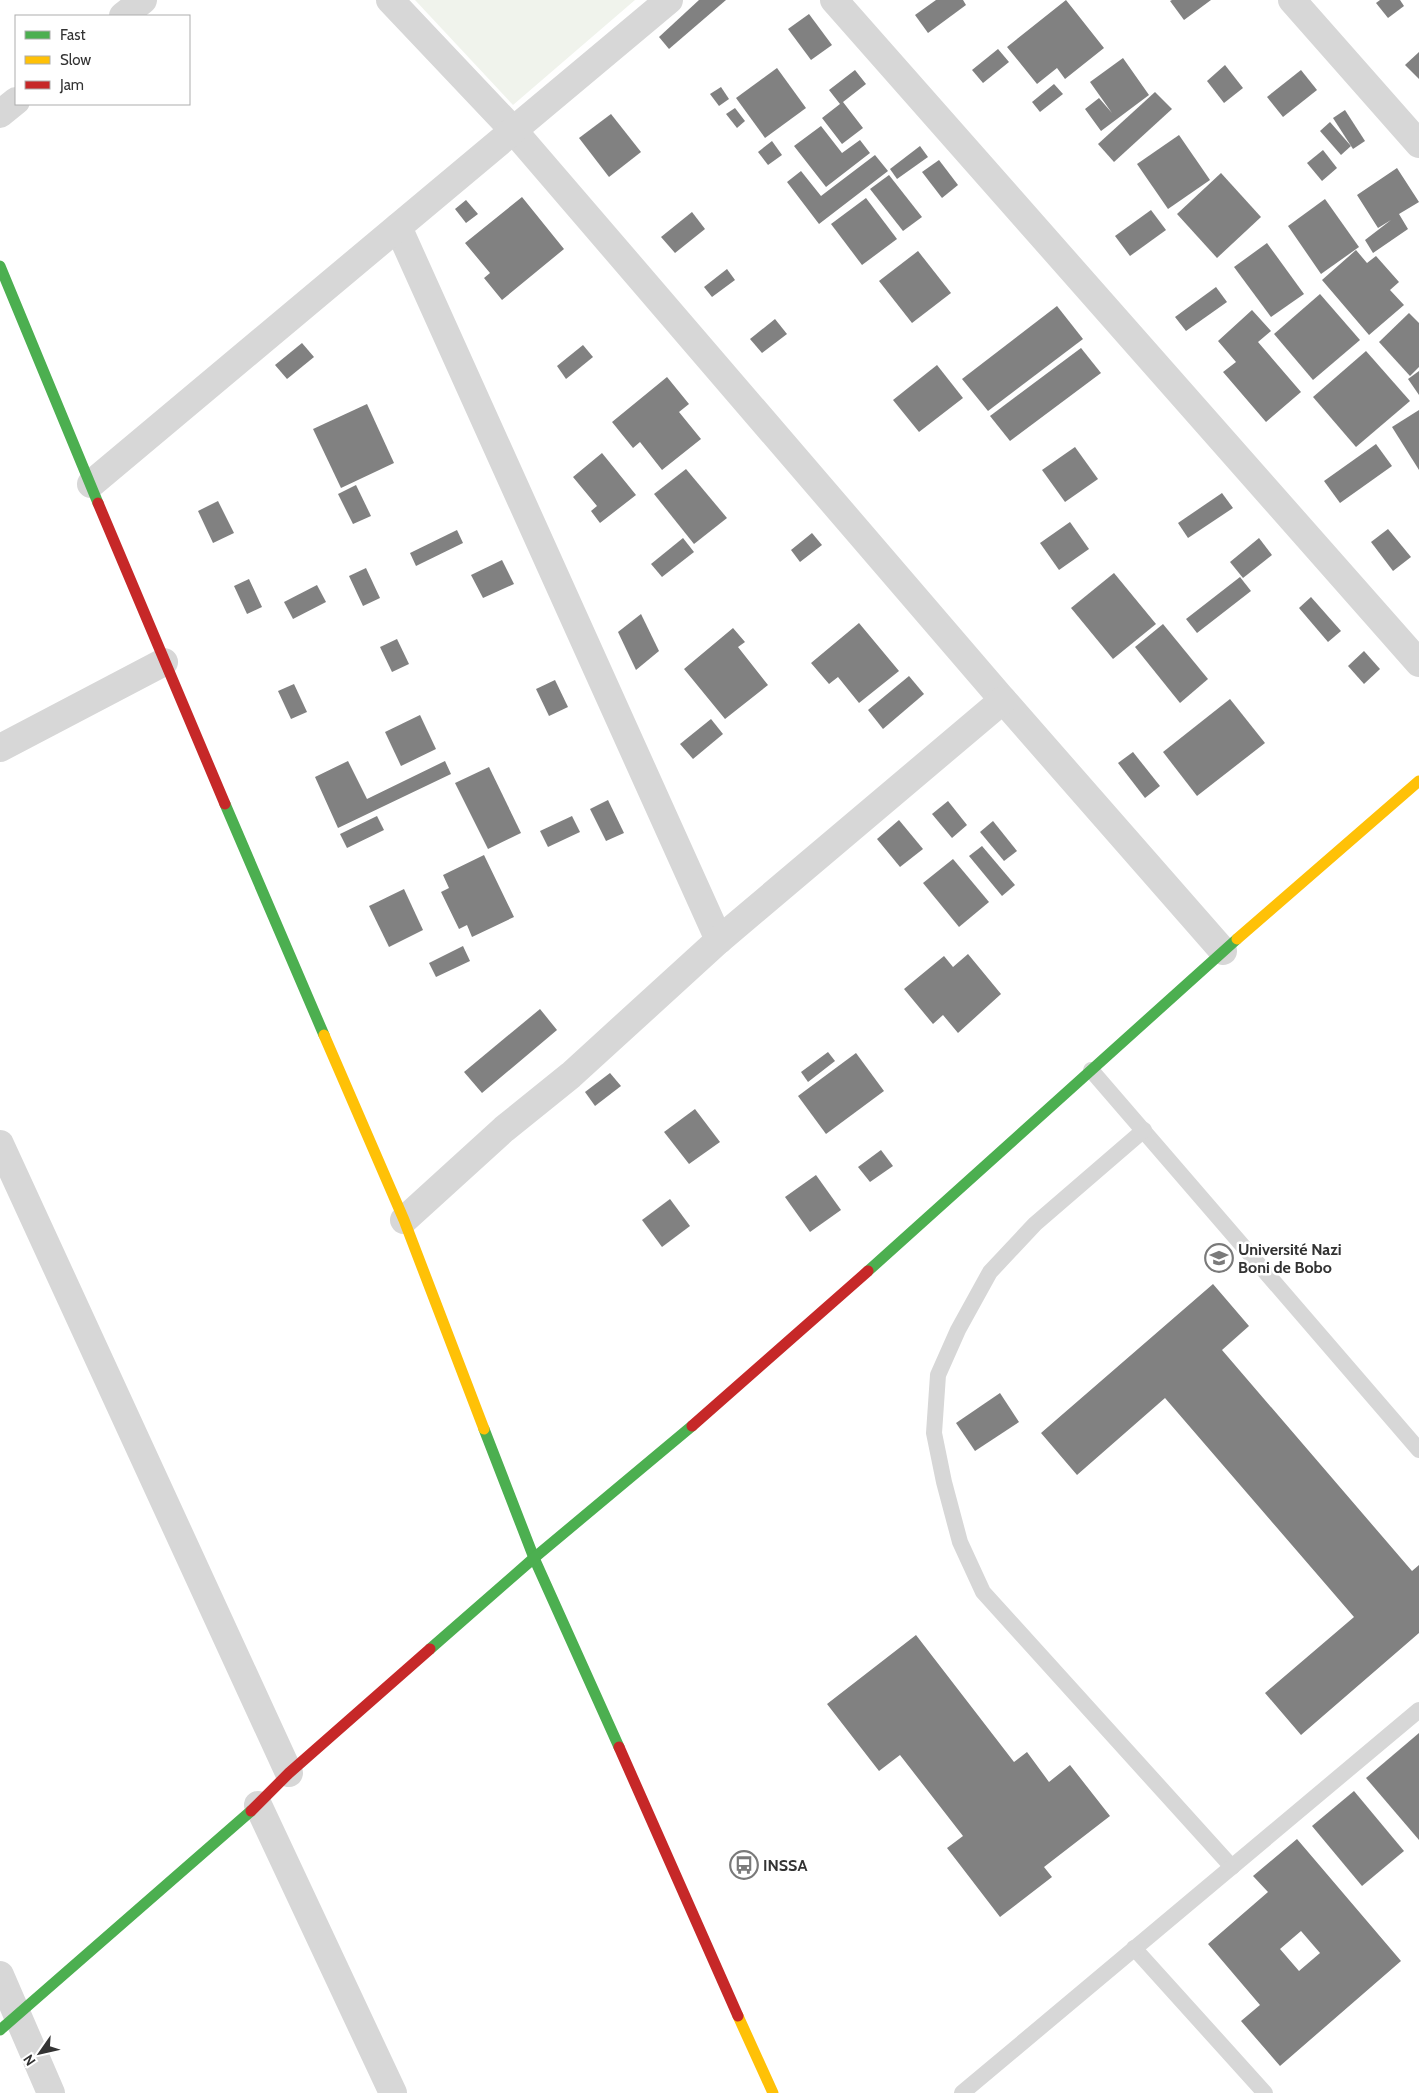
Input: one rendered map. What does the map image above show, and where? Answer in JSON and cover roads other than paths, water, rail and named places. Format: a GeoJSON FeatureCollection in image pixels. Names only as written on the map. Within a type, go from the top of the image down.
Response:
{"type":"FeatureCollection","features":[{"type":"Feature","properties":{"kind":"street"},"geometry":{"type":"LineString","coordinates":[[124,15],[143,0]]}},
{"type":"Feature","properties":{"kind":"street"},"geometry":{"type":"LineString","coordinates":[[390,0],[514,131],[1003,700],[1222,951]]}},
{"type":"Feature","properties":{"kind":"street"},"geometry":{"type":"LineString","coordinates":[[91,484],[669,0]]}},
{"type":"Feature","properties":{"kind":"street"},"geometry":{"type":"LineString","coordinates":[[834,0],[1419,663]]}},
{"type":"Feature","properties":{"kind":"street"},"geometry":{"type":"LineString","coordinates":[[1292,0],[1419,144]]}},
{"type":"Feature","properties":{"kind":"street"},"geometry":{"type":"LineString","coordinates":[[0,114],[15,102]]}},
{"type":"Feature","properties":{"kind":"street"},"geometry":{"type":"LineString","coordinates":[[398,227],[719,940]]}},
{"type":"Feature","properties":{"kind":"street"},"geometry":{"type":"LineString","coordinates":[[0,266],[164,662],[404,1220],[534,1558],[773,2093]]}},
{"type":"Feature","properties":{"kind":"street"},"geometry":{"type":"LineString","coordinates":[[0,748],[164,662]]}},
{"type":"Feature","properties":{"kind":"street"},"geometry":{"type":"LineString","coordinates":[[404,1220],[504,1129],[571,1075],[719,940],[1003,700]]}},
{"type":"Feature","properties":{"kind":"street"},"geometry":{"type":"LineString","coordinates":[[9,2022],[258,1805],[289,1773],[534,1558],[728,1396],[1222,951],[1419,780]]}},
{"type":"Feature","properties":{"kind":"street"},"geometry":{"type":"LineString","coordinates":[[0,1144],[289,1773]]}},
{"type":"Feature","properties":{"kind":"street"},"geometry":{"type":"LineString","coordinates":[[258,1805],[392,2093]]}},
{"type":"Feature","properties":{"kind":"street"},"geometry":{"type":"LineString","coordinates":[[0,1975],[9,2022],[51,2093]]}},
{"type":"Feature","properties":{"kind":"lane"},"geometry":{"type":"LineString","coordinates":[[1091,1070],[1419,1450]]}},
{"type":"Feature","properties":{"kind":"lane"},"geometry":{"type":"LineString","coordinates":[[1144,1130],[1035,1224],[990,1272],[958,1330],[938,1375],[934,1432],[944,1482],[960,1542],[983,1592],[1232,1867]]}},
{"type":"Feature","properties":{"kind":"lane"},"geometry":{"type":"LineString","coordinates":[[962,2093],[1419,1710]]}},
{"type":"Feature","properties":{"kind":"lane"},"geometry":{"type":"LineString","coordinates":[[1134,1948],[1265,2093]]}},
{"type":"Feature","properties":{"kind":"place","name":"Université Nazi Boni de Bobo"},"geometry":{"type":"Point","coordinates":[1219,1258]}},
{"type":"Feature","properties":{"kind":"place","name":"INSSA"},"geometry":{"type":"Point","coordinates":[744,1865]}}]}
